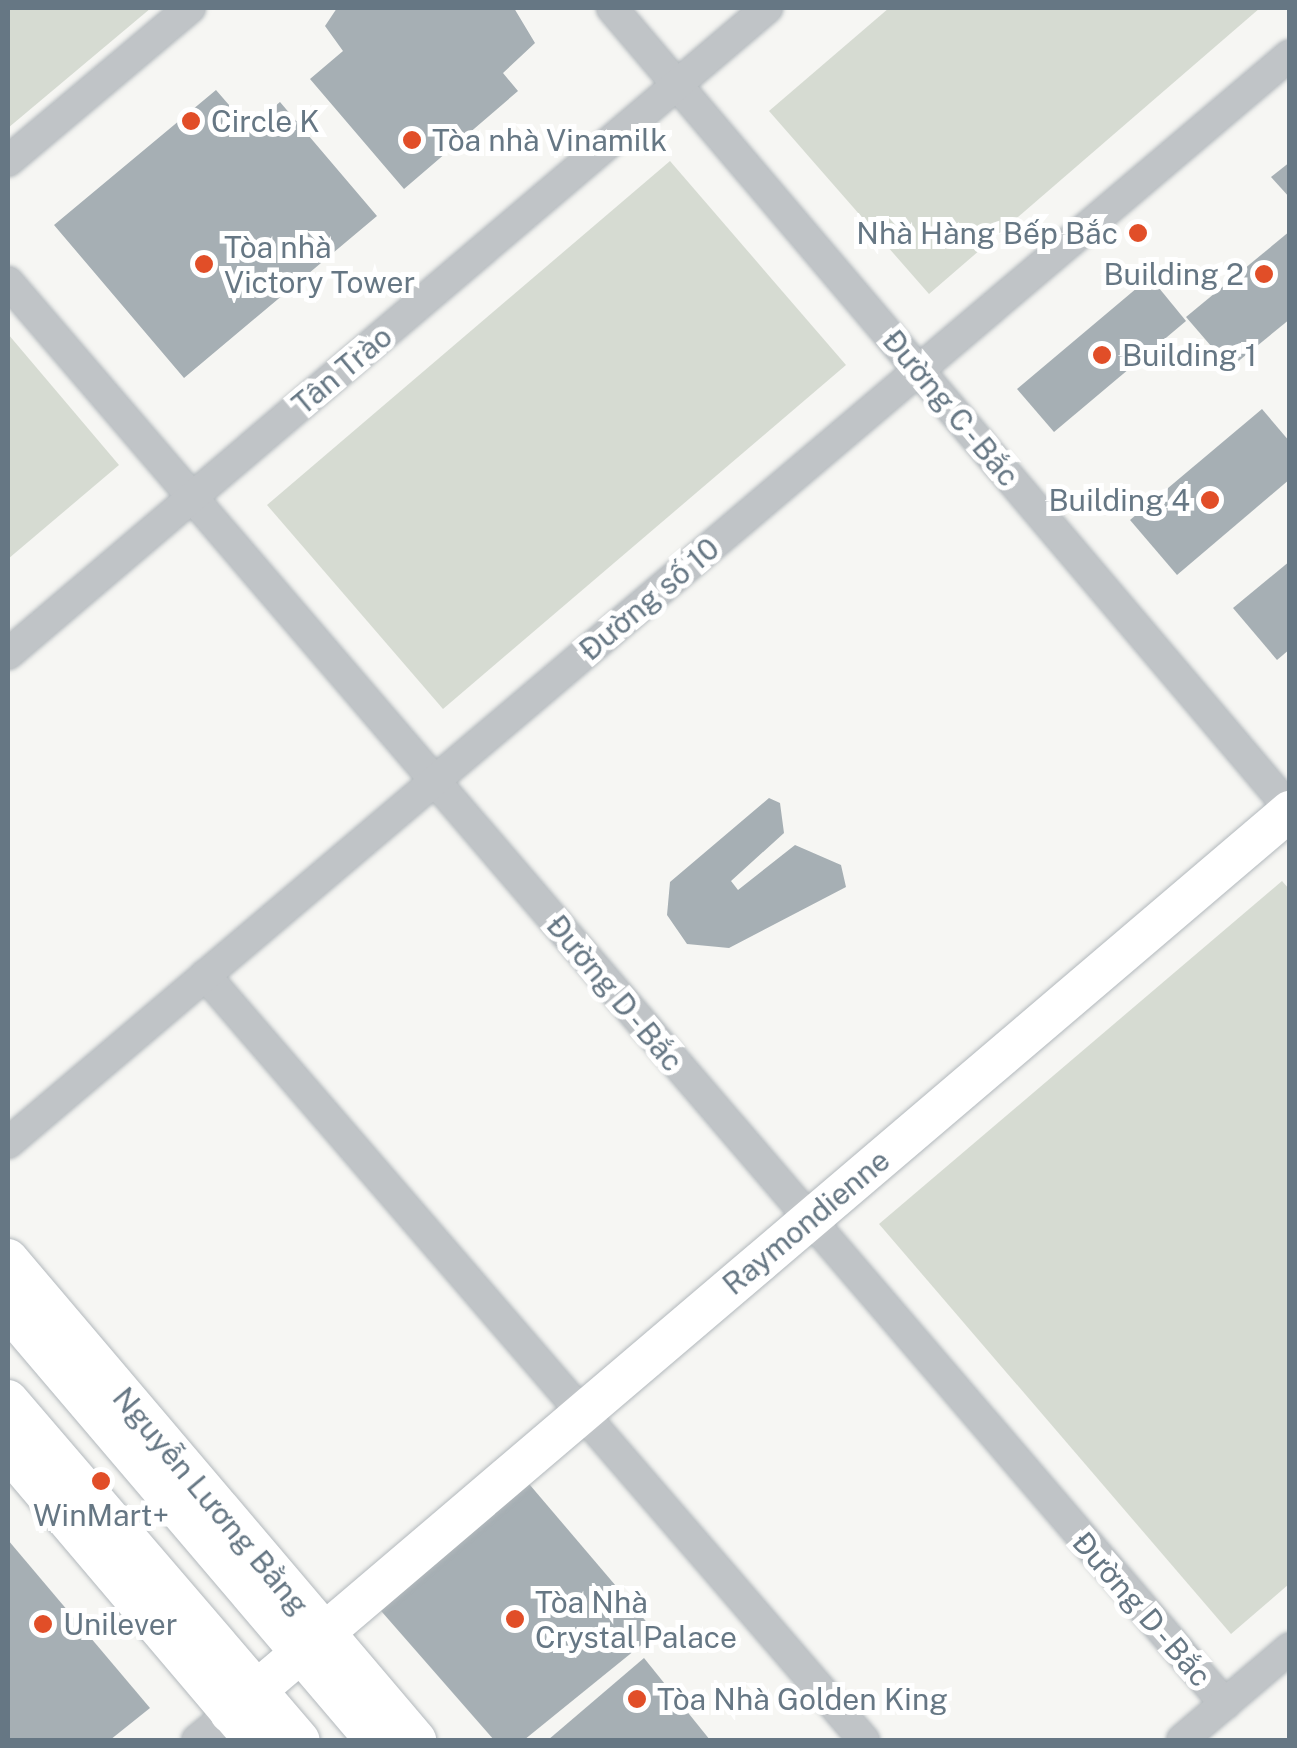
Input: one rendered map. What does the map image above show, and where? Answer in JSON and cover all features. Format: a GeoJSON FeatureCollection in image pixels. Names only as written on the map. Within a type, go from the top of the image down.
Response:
{"type":"FeatureCollection","features":[{"type":"Feature","properties":{"kind":"main road","name":"Raymondienne"},"geometry":{"type":"LineString","coordinates":[[246,1715],[312,1644],[1290,810]]}},
{"type":"Feature","properties":{"kind":"main road","name":"Nguyễn Lương Bằng"},"geometry":{"type":"LineString","coordinates":[[8,1259],[312,1644],[375,1740]]}},
{"type":"Feature","properties":{"kind":"main road","name":"Nguyễn Lương Bằng"},"geometry":{"type":"LineString","coordinates":[[8,1308],[312,1644],[416,1740]]}},
{"type":"Feature","properties":{"kind":"main road"},"geometry":{"type":"LineString","coordinates":[[8,1400],[246,1715]]}},
{"type":"Feature","properties":{"kind":"main road"},"geometry":{"type":"LineString","coordinates":[[8,1450],[246,1715],[299,1740]]}},
{"type":"Feature","properties":{"kind":"street"},"geometry":{"type":"LineString","coordinates":[[8,162],[190,8]]}},
{"type":"Feature","properties":{"kind":"street","name":"Đường C - Bắc"},"geometry":{"type":"LineString","coordinates":[[612,8],[1290,810]]}},
{"type":"Feature","properties":{"kind":"street","name":"Tân Trào"},"geometry":{"type":"LineString","coordinates":[[8,654],[767,8]]}},
{"type":"Feature","properties":{"kind":"street","name":"Đường số 10"},"geometry":{"type":"LineString","coordinates":[[8,1143],[1290,54]]}},
{"type":"Feature","properties":{"kind":"street","name":"Đường D - Bắc"},"geometry":{"type":"LineString","coordinates":[[8,282],[1224,1704]]}},
{"type":"Feature","properties":{"kind":"street"},"geometry":{"type":"LineString","coordinates":[[205,976],[864,1740]]}},
{"type":"Feature","properties":{"kind":"street"},"geometry":{"type":"LineString","coordinates":[[1182,1740],[1290,1648]]}},
{"type":"Feature","properties":{"kind":"street"},"geometry":{"type":"LineString","coordinates":[[197,1740],[246,1715]]}},
{"type":"Feature","properties":{"kind":"shaded area"},"geometry":{"type":"Polygon","coordinates":[[[8,8],[151,8],[8,128],[8,8]]]}},
{"type":"Feature","properties":{"kind":"shaded area"},"geometry":{"type":"Polygon","coordinates":[[[889,8],[1260,8],[929,294],[769,111],[889,8]]]}},
{"type":"Feature","properties":{"kind":"shaded area"},"geometry":{"type":"Polygon","coordinates":[[[670,161],[846,365],[443,709],[267,505],[670,161]]]}},
{"type":"Feature","properties":{"kind":"shaded area"},"geometry":{"type":"Polygon","coordinates":[[[8,334],[119,465],[8,559],[8,334]]]}},
{"type":"Feature","properties":{"kind":"shaded area"},"geometry":{"type":"Polygon","coordinates":[[[1282,881],[1290,890],[1289,1584],[1231,1634],[879,1224],[1282,881]]]}},
{"type":"Feature","properties":{"kind":"building","name":"Tòa nhà Vinamilk"},"geometry":{"type":"Polygon","coordinates":[[[337,8],[514,8],[535,43],[503,73],[518,91],[404,189],[310,79],[343,51],[325,26],[337,8]]]}},
{"type":"Feature","properties":{"kind":"building","name":"Tòa nhà Victory Tower"},"geometry":{"type":"Polygon","coordinates":[[[216,90],[249,128],[280,102],[377,216],[184,378],[54,225],[216,90]]]}},
{"type":"Feature","properties":{"kind":"building"},"geometry":{"type":"Polygon","coordinates":[[[1290,162],[1290,198],[1271,177],[1290,162]]]}},
{"type":"Feature","properties":{"kind":"building","name":"Building 2"},"geometry":{"type":"Polygon","coordinates":[[[1290,231],[1290,319],[1230,368],[1186,317],[1290,231]]]}},
{"type":"Feature","properties":{"kind":"building","name":"Building 1"},"geometry":{"type":"Polygon","coordinates":[[[1150,277],[1186,321],[1054,432],[1017,389],[1150,277]]]}},
{"type":"Feature","properties":{"kind":"building","name":"Building 4"},"geometry":{"type":"Polygon","coordinates":[[[1262,409],[1290,442],[1290,479],[1177,575],[1130,520],[1262,409]]]}},
{"type":"Feature","properties":{"kind":"building"},"geometry":{"type":"Polygon","coordinates":[[[1290,561],[1290,649],[1277,660],[1233,608],[1290,561]]]}},
{"type":"Feature","properties":{"kind":"building"},"geometry":{"type":"Polygon","coordinates":[[[769,798],[780,803],[784,833],[731,881],[738,890],[795,845],[841,865],[846,887],[729,948],[687,944],[667,915],[670,882],[769,798]]]}},
{"type":"Feature","properties":{"kind":"building","name":"Tòa Nhà Crystal Palace"},"geometry":{"type":"Polygon","coordinates":[[[524,1478],[656,1633],[524,1740],[494,1740],[375,1604],[524,1478]]]}},
{"type":"Feature","properties":{"kind":"building","name":"Unilever"},"geometry":{"type":"Polygon","coordinates":[[[8,1540],[150,1708],[110,1740],[8,1740],[8,1540]]]}},
{"type":"Feature","properties":{"kind":"building","name":"Tòa Nhà Golden King"},"geometry":{"type":"Polygon","coordinates":[[[644,1658],[710,1740],[548,1740],[644,1658]]]}},
{"type":"Feature","properties":{"kind":"place","name":"Circle K"},"geometry":{"type":"Point","coordinates":[191,121]}},
{"type":"Feature","properties":{"kind":"place","name":"Tòa nhà Vinamilk"},"geometry":{"type":"Point","coordinates":[412,140]}},
{"type":"Feature","properties":{"kind":"place","name":"Nhà Hàng Bếp Bắc"},"geometry":{"type":"Point","coordinates":[1138,233]}},
{"type":"Feature","properties":{"kind":"place","name":"Tòa nhà Victory Tower"},"geometry":{"type":"Point","coordinates":[204,264]}},
{"type":"Feature","properties":{"kind":"place","name":"Building 2"},"geometry":{"type":"Point","coordinates":[1264,274]}},
{"type":"Feature","properties":{"kind":"place","name":"Building 1"},"geometry":{"type":"Point","coordinates":[1102,355]}},
{"type":"Feature","properties":{"kind":"place","name":"Building 4"},"geometry":{"type":"Point","coordinates":[1210,500]}},
{"type":"Feature","properties":{"kind":"place","name":"WinMart+"},"geometry":{"type":"Point","coordinates":[101,1481]}},
{"type":"Feature","properties":{"kind":"place","name":"Tòa Nhà Crystal Palace"},"geometry":{"type":"Point","coordinates":[515,1619]}},
{"type":"Feature","properties":{"kind":"place","name":"Unilever"},"geometry":{"type":"Point","coordinates":[43,1624]}},
{"type":"Feature","properties":{"kind":"place","name":"Tòa Nhà Golden King"},"geometry":{"type":"Point","coordinates":[637,1699]}}]}
